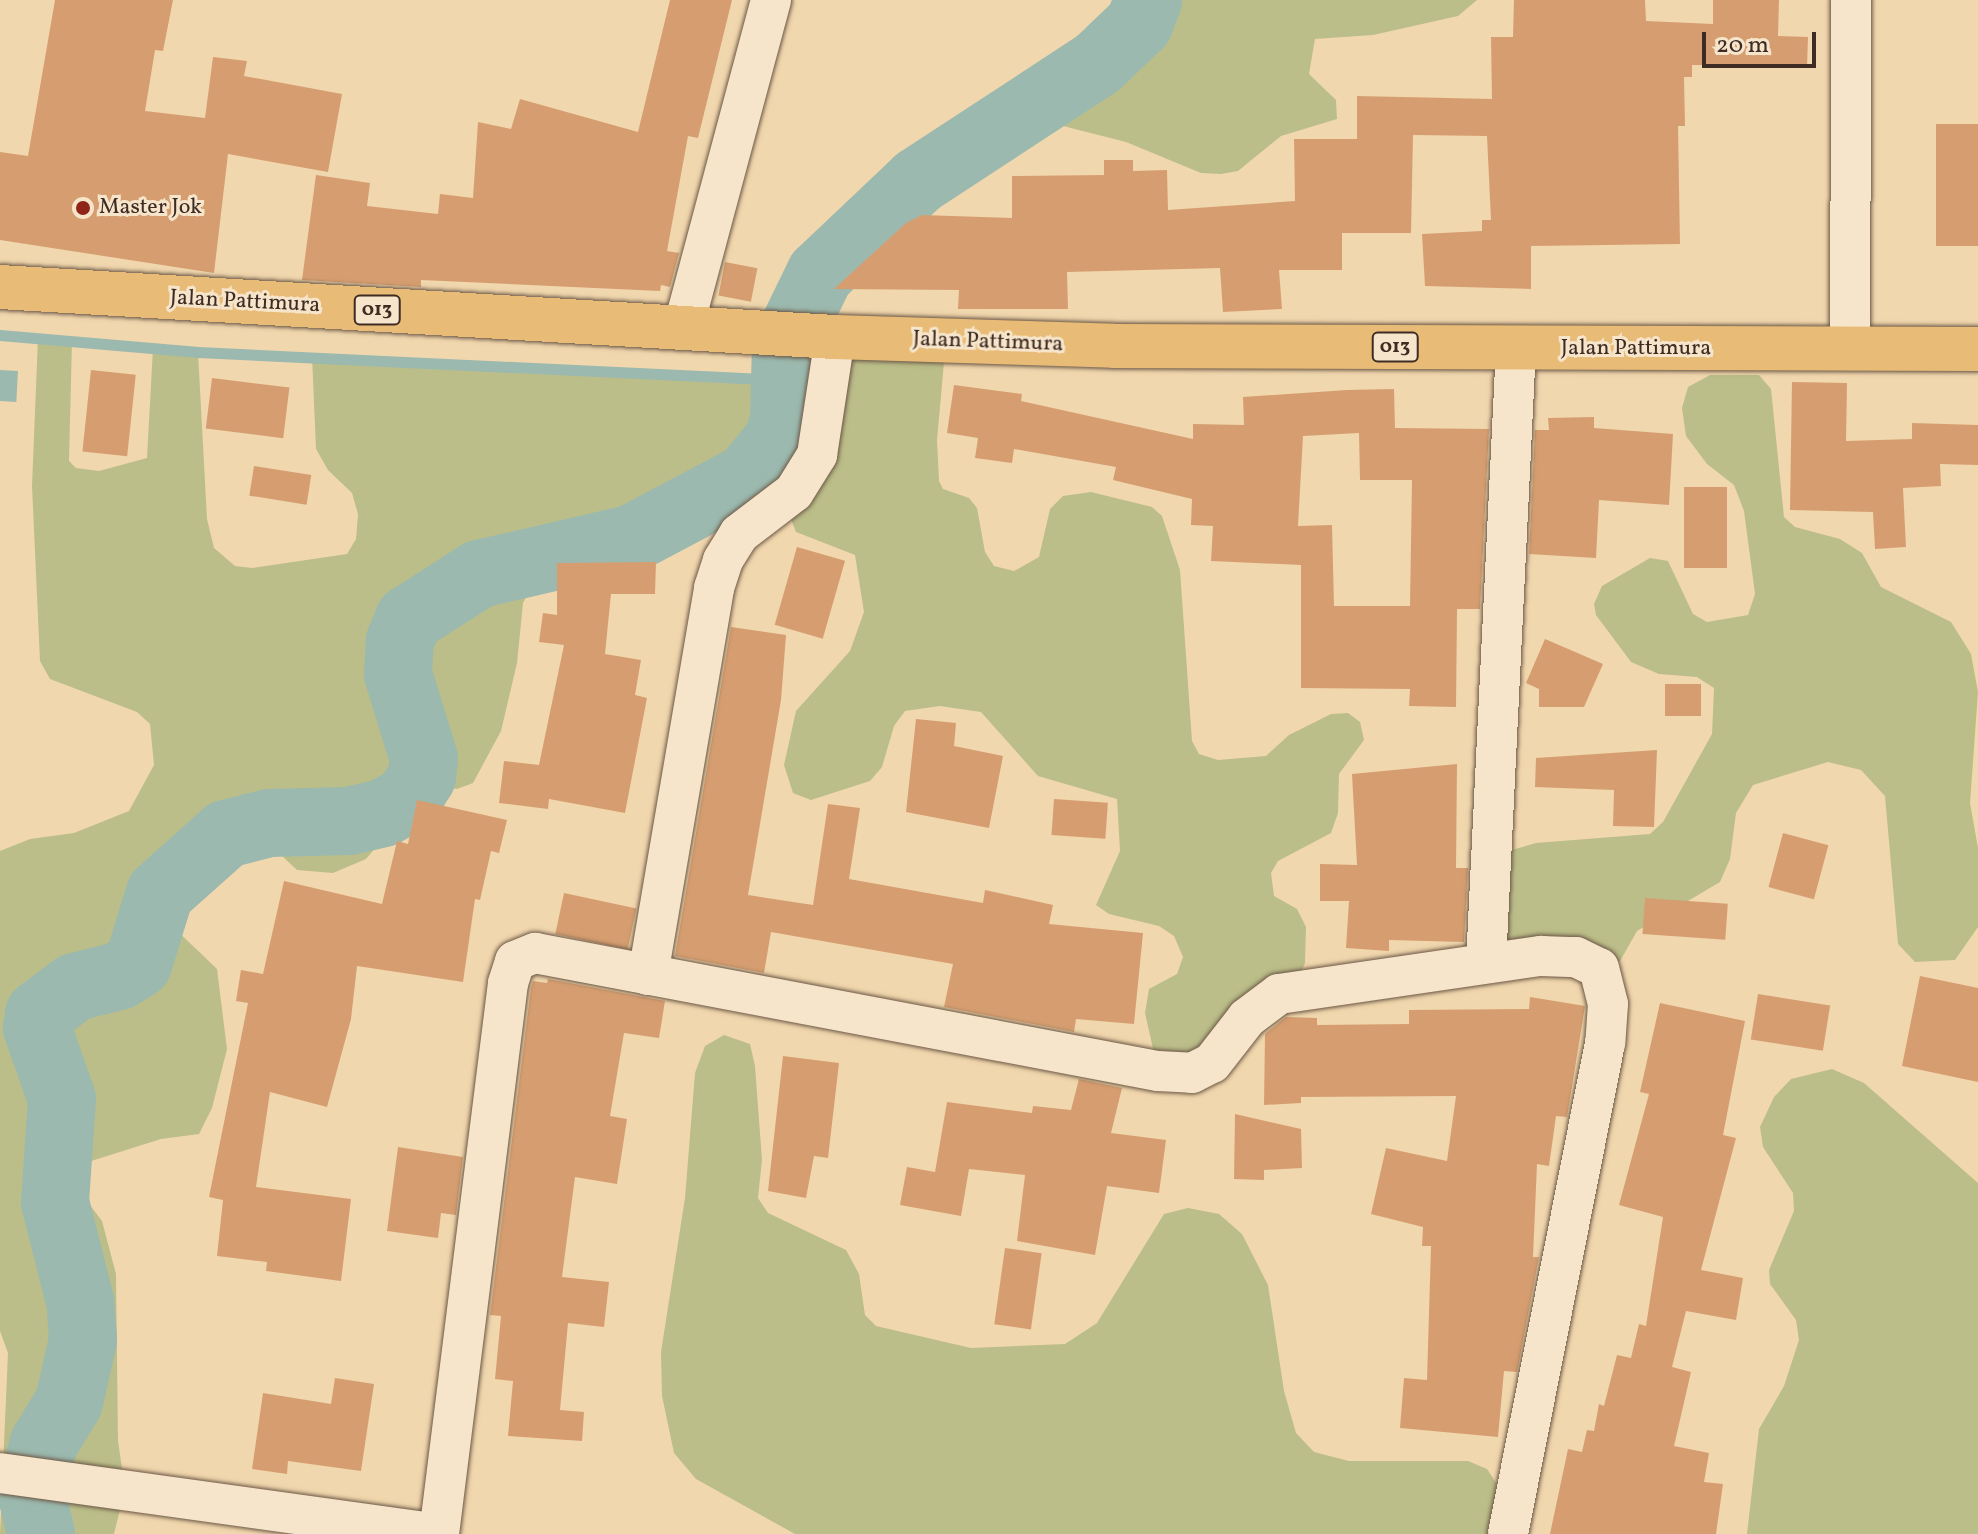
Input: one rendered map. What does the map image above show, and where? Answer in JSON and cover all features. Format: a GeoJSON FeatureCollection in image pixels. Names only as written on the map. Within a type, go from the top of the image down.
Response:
{"type":"FeatureCollection","features":[{"type":"Feature","properties":{"kind":"main road","name":"Jalan Pattimura"},"geometry":{"type":"LineString","coordinates":[[0,287],[687,329],[1114,346],[1978,349]]}},
{"type":"Feature","properties":{"kind":"street"},"geometry":{"type":"LineString","coordinates":[[687,329],[688,310],[771,0]]}},
{"type":"Feature","properties":{"kind":"street"},"geometry":{"type":"LineString","coordinates":[[1850,350],[1851,0]]}},
{"type":"Feature","properties":{"kind":"street"},"geometry":{"type":"LineString","coordinates":[[648,975],[714,588],[723,560],[739,534],[794,492],[817,455],[824,335]]}},
{"type":"Feature","properties":{"kind":"street"},"geometry":{"type":"LineString","coordinates":[[1486,963],[1516,348]]}},
{"type":"Feature","properties":{"kind":"street"},"geometry":{"type":"LineString","coordinates":[[0,1473],[438,1534],[508,983],[515,961],[535,953],[1158,1071],[1192,1073],[1212,1063],[1247,1018],[1279,994],[1541,956],[1576,957],[1599,968],[1608,1004],[1605,1043],[1508,1534]]}},
{"type":"Feature","properties":{"kind":"green space"},"geometry":{"type":"Polygon","coordinates":[[[1148,0],[1477,0],[1458,16],[1373,35],[1315,39],[1309,74],[1336,100],[1337,119],[1281,136],[1238,171],[1221,174],[1201,173],[1126,142],[1063,126],[1052,117],[1047,96],[1097,64],[1139,24],[1148,0]]]}},
{"type":"Feature","properties":{"kind":"green space"},"geometry":{"type":"Polygon","coordinates":[[[835,337],[946,340],[937,440],[939,481],[943,489],[969,498],[977,508],[985,552],[994,566],[1014,571],[1039,557],[1050,509],[1063,496],[1091,492],[1152,507],[1162,516],[1180,570],[1192,741],[1199,754],[1218,760],[1266,756],[1289,735],[1331,714],[1348,713],[1360,722],[1364,740],[1339,774],[1338,813],[1331,833],[1278,861],[1271,873],[1274,896],[1297,909],[1306,927],[1305,963],[1293,992],[1229,1042],[1158,1071],[1145,1013],[1149,989],[1177,974],[1183,957],[1174,936],[1159,926],[1109,914],[1096,905],[1120,851],[1117,799],[1038,776],[981,712],[940,706],[905,711],[894,726],[882,767],[870,781],[811,800],[793,793],[784,765],[796,711],[850,651],[864,612],[855,555],[796,532],[789,514],[835,337]]]}},
{"type":"Feature","properties":{"kind":"green space"},"geometry":{"type":"Polygon","coordinates":[[[38,338],[72,341],[69,461],[76,468],[99,471],[147,458],[153,348],[198,352],[207,519],[214,548],[235,566],[252,568],[347,554],[356,539],[358,514],[352,493],[328,470],[316,449],[312,356],[784,380],[778,440],[748,477],[631,539],[549,554],[523,603],[517,663],[501,731],[473,783],[457,789],[418,782],[393,827],[366,859],[333,873],[297,870],[280,854],[268,823],[226,834],[160,893],[169,923],[217,969],[227,1049],[212,1108],[199,1134],[161,1139],[85,1163],[76,1178],[77,1188],[102,1221],[116,1274],[118,1441],[125,1489],[114,1534],[0,1534],[8,1353],[0,1331],[0,851],[30,839],[74,833],[129,811],[154,765],[150,724],[137,712],[50,679],[40,661],[32,486],[38,338]]]}},
{"type":"Feature","properties":{"kind":"green space"},"geometry":{"type":"Polygon","coordinates":[[[1710,375],[1759,375],[1771,389],[1784,517],[1795,527],[1840,539],[1862,553],[1881,587],[1951,622],[1971,654],[1978,692],[1970,803],[1978,848],[1978,927],[1955,960],[1915,962],[1898,944],[1885,796],[1861,770],[1828,762],[1753,785],[1736,813],[1730,859],[1720,882],[1637,931],[1620,961],[1611,965],[1486,963],[1490,867],[1512,850],[1536,843],[1650,834],[1663,822],[1712,734],[1714,688],[1697,677],[1659,674],[1631,662],[1596,615],[1594,604],[1602,586],[1650,558],[1668,561],[1693,614],[1707,622],[1748,615],[1755,594],[1744,511],[1734,485],[1707,464],[1686,436],[1682,408],[1688,387],[1710,375]]]}},
{"type":"Feature","properties":{"kind":"green space"},"geometry":{"type":"Polygon","coordinates":[[[724,1035],[750,1044],[755,1066],[762,1160],[758,1198],[768,1213],[846,1250],[859,1274],[865,1315],[876,1326],[971,1348],[1065,1344],[1097,1323],[1164,1214],[1188,1208],[1219,1214],[1242,1234],[1268,1285],[1284,1391],[1296,1433],[1314,1452],[1349,1461],[1468,1461],[1487,1469],[1497,1484],[1493,1534],[795,1534],[696,1479],[674,1453],[662,1396],[661,1352],[685,1198],[695,1073],[705,1046],[724,1035]]]}},
{"type":"Feature","properties":{"kind":"green space"},"geometry":{"type":"Polygon","coordinates":[[[1832,1069],[1864,1083],[1978,1183],[1978,1534],[1747,1534],[1759,1429],[1784,1386],[1799,1340],[1796,1320],[1770,1284],[1769,1270],[1794,1211],[1793,1193],[1763,1147],[1760,1127],[1774,1097],[1791,1079],[1832,1069]]]}},
{"type":"Feature","properties":{"kind":"water"},"geometry":{"type":"Polygon","coordinates":[[[0,370],[18,371],[16,402],[0,401],[0,370]]]}},
{"type":"Feature","properties":{"kind":"building"},"geometry":{"type":"Polygon","coordinates":[[[55,0],[173,0],[163,51],[155,50],[145,111],[205,118],[213,57],[247,61],[244,76],[342,94],[328,172],[228,154],[214,273],[0,240],[0,152],[28,156],[55,0]]]}},
{"type":"Feature","properties":{"kind":"building"},"geometry":{"type":"Polygon","coordinates":[[[670,0],[732,0],[698,138],[688,136],[667,251],[679,253],[670,287],[661,285],[660,291],[421,280],[421,287],[302,280],[316,175],[370,183],[367,206],[438,214],[440,194],[473,198],[478,122],[511,129],[520,99],[638,132],[670,0]]]}},
{"type":"Feature","properties":{"kind":"building"},"geometry":{"type":"Polygon","coordinates":[[[1514,0],[1645,0],[1646,21],[1713,24],[1713,0],[1779,0],[1778,36],[1808,37],[1807,67],[1692,65],[1692,77],[1684,77],[1685,126],[1678,126],[1680,244],[1531,246],[1531,289],[1425,286],[1422,234],[1482,231],[1482,220],[1491,220],[1487,136],[1413,135],[1411,233],[1342,233],[1342,270],[1279,270],[1282,309],[1223,312],[1220,268],[1067,272],[1068,309],[958,309],[959,290],[834,289],[906,223],[922,215],[1012,218],[1012,176],[1104,175],[1104,160],[1133,160],[1133,171],[1167,170],[1168,210],[1295,201],[1294,139],[1357,139],[1357,96],[1492,99],[1491,37],[1513,37],[1514,0]]]}},
{"type":"Feature","properties":{"kind":"building"},"geometry":{"type":"Polygon","coordinates":[[[1936,124],[1978,124],[1978,246],[1936,246],[1936,124]]]}},
{"type":"Feature","properties":{"kind":"building"},"geometry":{"type":"Polygon","coordinates":[[[725,262],[757,268],[751,302],[719,295],[725,262]]]}},
{"type":"Feature","properties":{"kind":"building"},"geometry":{"type":"Polygon","coordinates":[[[91,370],[136,375],[127,456],[82,452],[91,370]]]}},
{"type":"Feature","properties":{"kind":"building"},"geometry":{"type":"Polygon","coordinates":[[[212,378],[289,388],[283,438],[206,429],[212,378]]]}},
{"type":"Feature","properties":{"kind":"building"},"geometry":{"type":"Polygon","coordinates":[[[1792,382],[1847,383],[1846,441],[1912,439],[1912,423],[1978,425],[1978,465],[1940,464],[1941,486],[1903,488],[1906,547],[1875,549],[1873,512],[1790,510],[1792,382]]]}},
{"type":"Feature","properties":{"kind":"building"},"geometry":{"type":"Polygon","coordinates":[[[954,385],[1022,394],[1021,401],[1193,439],[1193,424],[1244,425],[1243,397],[1347,390],[1394,389],[1395,428],[1489,429],[1480,609],[1457,609],[1456,707],[1409,706],[1410,689],[1301,688],[1301,565],[1211,561],[1213,526],[1191,525],[1192,499],[1113,480],[1116,467],[1014,449],[1012,463],[975,458],[978,438],[947,433],[954,385]],[[1359,433],[1303,436],[1298,526],[1332,525],[1334,606],[1410,606],[1412,480],[1360,480],[1359,433]]]}},
{"type":"Feature","properties":{"kind":"building"},"geometry":{"type":"Polygon","coordinates":[[[1594,417],[1594,428],[1673,434],[1669,505],[1599,500],[1596,558],[1529,554],[1535,430],[1549,430],[1548,418],[1594,417]]]}},
{"type":"Feature","properties":{"kind":"building"},"geometry":{"type":"Polygon","coordinates":[[[254,466],[311,475],[307,505],[249,496],[254,466]]]}},
{"type":"Feature","properties":{"kind":"building"},"geometry":{"type":"Polygon","coordinates":[[[1684,487],[1727,487],[1727,568],[1684,568],[1684,487]]]}},
{"type":"Feature","properties":{"kind":"building"},"geometry":{"type":"Polygon","coordinates":[[[797,547],[845,561],[823,639],[775,625],[797,547]]]}},
{"type":"Feature","properties":{"kind":"building"},"geometry":{"type":"Polygon","coordinates":[[[656,562],[655,594],[611,594],[605,654],[641,660],[635,695],[647,698],[625,813],[549,799],[548,809],[499,803],[504,761],[539,765],[564,645],[539,642],[543,613],[557,615],[557,563],[656,562]]]}},
{"type":"Feature","properties":{"kind":"building"},"geometry":{"type":"Polygon","coordinates":[[[731,627],[786,635],[781,700],[748,895],[813,905],[828,804],[860,808],[849,879],[983,903],[985,890],[1053,905],[1049,924],[1143,933],[1134,1024],[1076,1019],[1074,1032],[944,1007],[953,964],[771,932],[764,973],[675,956],[731,627]]]}},
{"type":"Feature","properties":{"kind":"building"},"geometry":{"type":"Polygon","coordinates":[[[1545,639],[1603,664],[1584,707],[1539,707],[1539,689],[1526,683],[1545,639]]]}},
{"type":"Feature","properties":{"kind":"building"},"geometry":{"type":"Polygon","coordinates":[[[1665,684],[1701,684],[1701,716],[1665,716],[1665,684]]]}},
{"type":"Feature","properties":{"kind":"building"},"geometry":{"type":"Polygon","coordinates":[[[916,719],[956,723],[954,746],[1003,756],[989,828],[906,812],[916,719]]]}},
{"type":"Feature","properties":{"kind":"building"},"geometry":{"type":"Polygon","coordinates":[[[1657,750],[1654,827],[1613,826],[1614,790],[1535,787],[1536,758],[1657,750]]]}},
{"type":"Feature","properties":{"kind":"building"},"geometry":{"type":"Polygon","coordinates":[[[1457,764],[1456,868],[1468,868],[1464,942],[1389,940],[1389,951],[1346,948],[1349,901],[1320,901],[1320,864],[1357,865],[1352,774],[1457,764]]]}},
{"type":"Feature","properties":{"kind":"building"},"geometry":{"type":"Polygon","coordinates":[[[1054,799],[1108,803],[1105,839],[1051,835],[1054,799]]]}},
{"type":"Feature","properties":{"kind":"building"},"geometry":{"type":"Polygon","coordinates":[[[417,800],[507,820],[499,853],[491,851],[480,900],[475,899],[463,982],[357,966],[351,1019],[327,1107],[270,1092],[256,1187],[351,1199],[341,1281],[266,1271],[267,1262],[217,1256],[223,1200],[209,1197],[248,1003],[236,1001],[241,970],[263,974],[284,881],[382,904],[397,841],[408,844],[417,800]]]}},
{"type":"Feature","properties":{"kind":"building"},"geometry":{"type":"Polygon","coordinates":[[[1783,833],[1828,845],[1814,899],[1769,887],[1783,833]]]}},
{"type":"Feature","properties":{"kind":"building"},"geometry":{"type":"Polygon","coordinates":[[[564,893],[636,908],[628,949],[555,934],[564,893]]]}},
{"type":"Feature","properties":{"kind":"building"},"geometry":{"type":"Polygon","coordinates":[[[1645,898],[1728,904],[1725,940],[1642,934],[1645,898]]]}},
{"type":"Feature","properties":{"kind":"building"},"geometry":{"type":"Polygon","coordinates":[[[1920,976],[1978,988],[1978,1082],[1902,1066],[1920,976]]]}},
{"type":"Feature","properties":{"kind":"building"},"geometry":{"type":"Polygon","coordinates":[[[548,979],[665,1001],[659,1038],[624,1033],[610,1116],[627,1119],[617,1184],[575,1177],[562,1277],[609,1282],[604,1327],[568,1323],[560,1410],[584,1412],[582,1441],[508,1436],[513,1381],[495,1379],[501,1316],[490,1315],[531,988],[533,981],[547,983],[548,979]]]}},
{"type":"Feature","properties":{"kind":"building"},"geometry":{"type":"Polygon","coordinates":[[[1758,994],[1830,1005],[1823,1051],[1751,1039],[1758,994]]]}},
{"type":"Feature","properties":{"kind":"building"},"geometry":{"type":"Polygon","coordinates":[[[1530,997],[1585,1006],[1567,1117],[1556,1116],[1549,1166],[1537,1164],[1533,1257],[1539,1257],[1517,1372],[1504,1371],[1498,1437],[1400,1428],[1404,1378],[1427,1380],[1431,1246],[1422,1246],[1423,1227],[1371,1214],[1386,1148],[1447,1161],[1456,1096],[1301,1097],[1301,1103],[1264,1105],[1265,1034],[1286,1017],[1317,1018],[1317,1025],[1409,1024],[1409,1010],[1529,1009],[1530,997]]]}},
{"type":"Feature","properties":{"kind":"building"},"geometry":{"type":"Polygon","coordinates":[[[1660,1003],[1745,1021],[1723,1135],[1736,1138],[1701,1270],[1743,1278],[1736,1320],[1686,1311],[1672,1367],[1691,1372],[1674,1446],[1709,1453],[1704,1482],[1723,1484],[1716,1534],[1550,1534],[1568,1449],[1582,1452],[1587,1430],[1594,1431],[1599,1404],[1604,1406],[1617,1355],[1631,1358],[1639,1324],[1646,1326],[1663,1217],[1619,1205],[1649,1094],[1640,1092],[1660,1003]]]}},
{"type":"Feature","properties":{"kind":"building"},"geometry":{"type":"Polygon","coordinates":[[[783,1056],[839,1063],[828,1158],[814,1156],[806,1198],[768,1191],[783,1056]]]}},
{"type":"Feature","properties":{"kind":"building"},"geometry":{"type":"Polygon","coordinates":[[[1079,1079],[1122,1088],[1111,1133],[1166,1140],[1159,1193],[1107,1186],[1095,1255],[1017,1241],[1025,1175],[969,1169],[961,1216],[900,1205],[907,1167],[935,1172],[947,1102],[1032,1113],[1033,1106],[1071,1110],[1079,1079]]]}},
{"type":"Feature","properties":{"kind":"building"},"geometry":{"type":"Polygon","coordinates":[[[1235,1114],[1301,1129],[1302,1168],[1264,1170],[1264,1180],[1234,1179],[1235,1114]]]}},
{"type":"Feature","properties":{"kind":"building"},"geometry":{"type":"Polygon","coordinates":[[[398,1147],[463,1157],[456,1215],[441,1213],[438,1238],[387,1231],[398,1147]]]}},
{"type":"Feature","properties":{"kind":"building"},"geometry":{"type":"Polygon","coordinates":[[[1005,1248],[1042,1253],[1031,1329],[994,1324],[1005,1248]]]}},
{"type":"Feature","properties":{"kind":"building"},"geometry":{"type":"Polygon","coordinates":[[[335,1378],[374,1384],[361,1471],[288,1461],[287,1474],[252,1469],[263,1393],[331,1404],[335,1378]]]}},
{"type":"Feature","properties":{"kind":"waterway"},"geometry":{"type":"LineString","coordinates":[[41,1534],[34,1503],[35,1478],[44,1443],[69,1402],[83,1340],[80,1301],[55,1202],[62,1099],[37,1028],[39,1014],[75,987],[119,976],[138,964],[160,893],[226,834],[269,823],[349,821],[383,813],[408,799],[422,777],[424,759],[398,674],[400,641],[409,619],[479,574],[631,539],[748,477],[778,440],[784,420],[786,344],[820,274],[918,181],[1097,64],[1139,24],[1148,0]]}},
{"type":"Feature","properties":{"kind":"waterway"},"geometry":{"type":"LineString","coordinates":[[0,335],[198,352],[784,380]]}},
{"type":"Feature","properties":{"kind":"place","name":"Master Jok"},"geometry":{"type":"Point","coordinates":[83,208]}}]}
